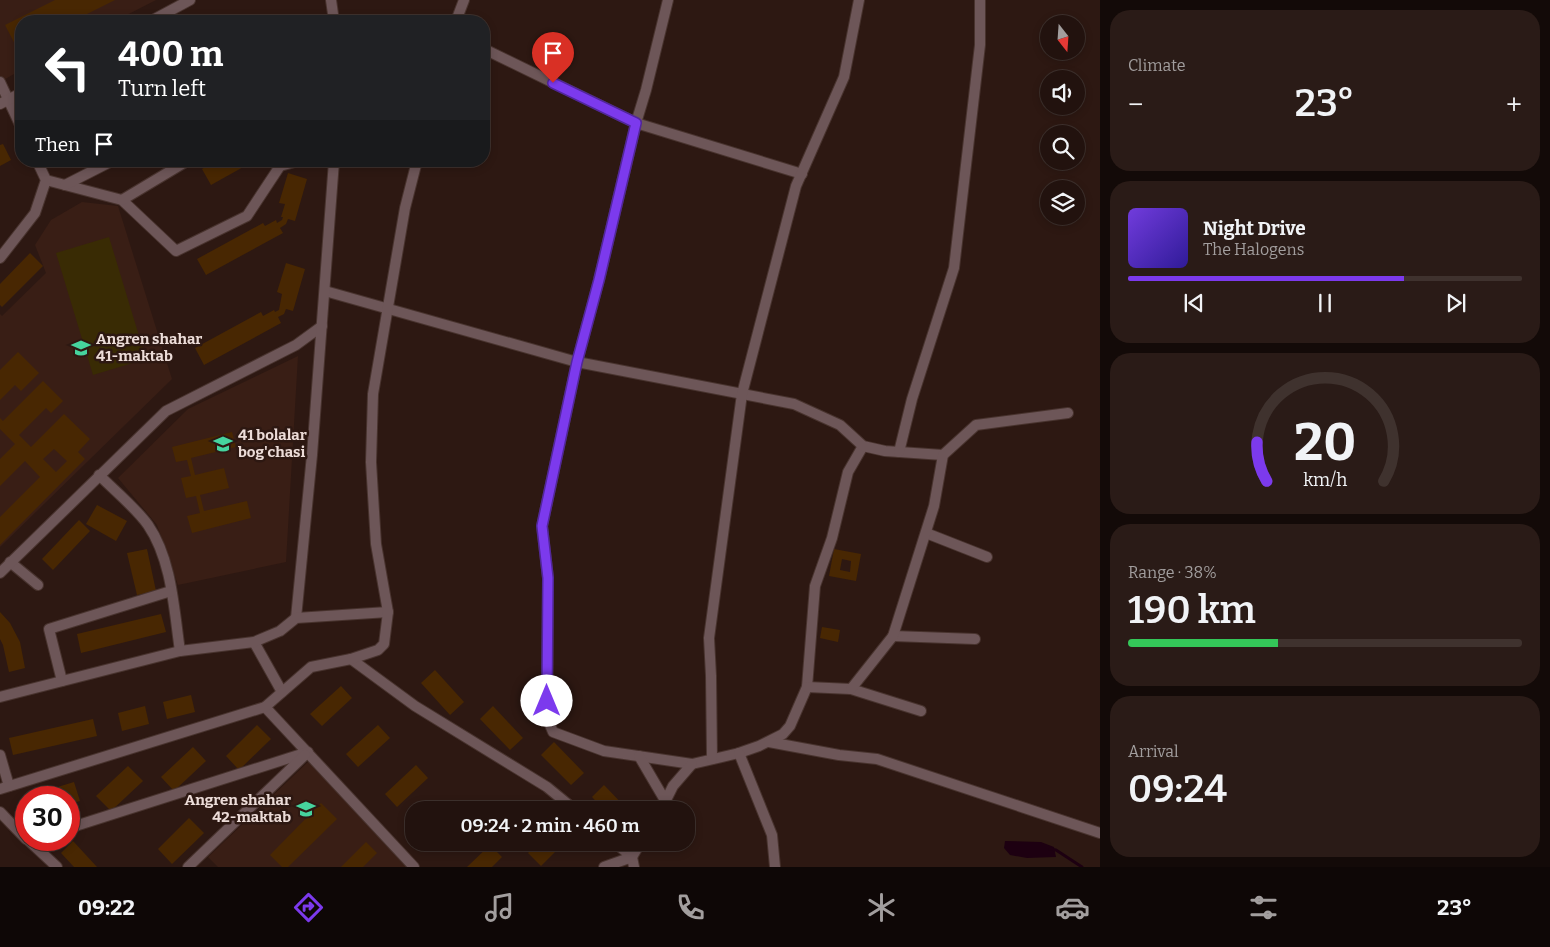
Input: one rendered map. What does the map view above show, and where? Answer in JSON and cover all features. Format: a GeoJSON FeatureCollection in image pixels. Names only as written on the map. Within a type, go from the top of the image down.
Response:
{"type":"FeatureCollection","features":[{"type":"Feature","properties":{"kind":"street"},"geometry":{"type":"LineString","coordinates":[[162,15],[190,0]]}},
{"type":"Feature","properties":{"kind":"street"},"geometry":{"type":"LineString","coordinates":[[331,0],[333,15]]}},
{"type":"Feature","properties":{"kind":"street"},"geometry":{"type":"LineString","coordinates":[[458,15],[464,0]]}},
{"type":"Feature","properties":{"kind":"street"},"geometry":{"type":"LineString","coordinates":[[668,0],[577,362],[542,526],[548,578],[547,722],[550,730],[555,734],[604,751],[692,764],[739,753],[769,742],[783,734],[790,726],[807,687],[815,586],[832,538],[848,472],[864,446]]}},
{"type":"Feature","properties":{"kind":"street"},"geometry":{"type":"LineString","coordinates":[[712,759],[709,638],[742,394],[796,186],[844,77],[859,0]]}},
{"type":"Feature","properties":{"kind":"street"},"geometry":{"type":"LineString","coordinates":[[899,452],[912,399],[954,268],[980,45],[980,0]]}},
{"type":"Feature","properties":{"kind":"street"},"geometry":{"type":"LineString","coordinates":[[490,51],[636,123],[802,174]]}},
{"type":"Feature","properties":{"kind":"street"},"geometry":{"type":"LineString","coordinates":[[0,82],[4,102],[15,118]]}},
{"type":"Feature","properties":{"kind":"street"},"geometry":{"type":"LineString","coordinates":[[0,258],[34,213],[46,180],[40,167]]}},
{"type":"Feature","properties":{"kind":"street"},"geometry":{"type":"LineString","coordinates":[[65,185],[100,167]]}},
{"type":"Feature","properties":{"kind":"street"},"geometry":{"type":"LineString","coordinates":[[122,200],[177,167]]}},
{"type":"Feature","properties":{"kind":"street"},"geometry":{"type":"LineString","coordinates":[[46,180],[122,200],[176,251],[247,216],[279,167]]}},
{"type":"Feature","properties":{"kind":"street"},"geometry":{"type":"LineString","coordinates":[[296,618],[312,456],[334,167]]}},
{"type":"Feature","properties":{"kind":"street"},"geometry":{"type":"LineString","coordinates":[[0,755],[4,788],[265,707],[311,667],[351,659],[382,647],[385,642],[388,612],[376,544],[371,462],[373,394],[405,208],[415,167]]}},
{"type":"Feature","properties":{"kind":"street"},"geometry":{"type":"LineString","coordinates":[[325,291],[577,362],[794,404],[840,425],[864,446],[884,451],[943,456]]}},
{"type":"Feature","properties":{"kind":"street"},"geometry":{"type":"LineString","coordinates":[[0,573],[166,411],[296,345],[322,326]]}},
{"type":"Feature","properties":{"kind":"street"},"geometry":{"type":"LineString","coordinates":[[852,689],[892,636],[934,506],[943,456],[976,425],[1068,412]]}},
{"type":"Feature","properties":{"kind":"street"},"geometry":{"type":"LineString","coordinates":[[99,475],[147,524],[164,556],[180,651]]}},
{"type":"Feature","properties":{"kind":"street"},"geometry":{"type":"LineString","coordinates":[[926,533],[987,557]]}},
{"type":"Feature","properties":{"kind":"street"},"geometry":{"type":"LineString","coordinates":[[10,562],[38,585]]}},
{"type":"Feature","properties":{"kind":"street"},"geometry":{"type":"LineString","coordinates":[[62,681],[49,629],[171,591]]}},
{"type":"Feature","properties":{"kind":"street"},"geometry":{"type":"LineString","coordinates":[[0,697],[180,651],[254,642],[280,631],[296,618],[388,612]]}},
{"type":"Feature","properties":{"kind":"street"},"geometry":{"type":"LineString","coordinates":[[892,636],[975,639]]}},
{"type":"Feature","properties":{"kind":"street"},"geometry":{"type":"LineString","coordinates":[[254,642],[282,692]]}},
{"type":"Feature","properties":{"kind":"street"},"geometry":{"type":"LineString","coordinates":[[351,659],[415,706],[547,787],[564,801]]}},
{"type":"Feature","properties":{"kind":"street"},"geometry":{"type":"LineString","coordinates":[[807,687],[852,689],[921,710]]}},
{"type":"Feature","properties":{"kind":"street"},"geometry":{"type":"LineString","coordinates":[[265,707],[414,867]]}},
{"type":"Feature","properties":{"kind":"street"},"geometry":{"type":"LineString","coordinates":[[769,742],[839,755],[877,759],[1100,833]]}},
{"type":"Feature","properties":{"kind":"street"},"geometry":{"type":"LineString","coordinates":[[80,825],[308,752]]}},
{"type":"Feature","properties":{"kind":"street"},"geometry":{"type":"LineString","coordinates":[[188,867],[308,752]]}},
{"type":"Feature","properties":{"kind":"street"},"geometry":{"type":"LineString","coordinates":[[739,753],[772,835],[775,867]]}},
{"type":"Feature","properties":{"kind":"street"},"geometry":{"type":"LineString","coordinates":[[639,756],[662,801]]}},
{"type":"Feature","properties":{"kind":"street"},"geometry":{"type":"LineString","coordinates":[[666,801],[674,786],[692,764]]}},
{"type":"Feature","properties":{"kind":"street"},"geometry":{"type":"LineString","coordinates":[[0,812],[15,827]]}},
{"type":"Feature","properties":{"kind":"street"},"geometry":{"type":"LineString","coordinates":[[40,851],[57,867]]}},
{"type":"Feature","properties":{"kind":"street"},"geometry":{"type":"LineString","coordinates":[[623,851],[633,862]]}},
{"type":"Feature","properties":{"kind":"street"},"geometry":{"type":"LineString","coordinates":[[604,867],[633,862]]}},
{"type":"Feature","properties":{"kind":"shaded area"},"geometry":{"type":"Polygon","coordinates":[[[0,0],[156,0],[127,15],[15,15],[15,73],[0,82],[0,0]]]}},
{"type":"Feature","properties":{"kind":"shaded area","name":"Angren shahar 41-maktab"},"geometry":{"type":"Polygon","coordinates":[[[82,202],[118,206],[172,379],[0,547],[0,314],[2,316],[46,273],[35,245],[51,220],[82,202]]]}},
{"type":"Feature","properties":{"kind":"shaded area"},"geometry":{"type":"Polygon","coordinates":[[[109,237],[146,359],[93,375],[56,253],[109,237]]]}},
{"type":"Feature","properties":{"kind":"shaded area","name":"41 bolalar bog'chasi"},"geometry":{"type":"Polygon","coordinates":[[[298,356],[286,562],[178,585],[157,525],[118,478],[188,409],[298,356]]]}},
{"type":"Feature","properties":{"kind":"shaded area","name":"Angren shahar 42-maktab"},"geometry":{"type":"Polygon","coordinates":[[[309,761],[409,867],[218,867],[208,857],[309,761]]]}},
{"type":"Feature","properties":{"kind":"shaded area"},"geometry":{"type":"Polygon","coordinates":[[[1005,841],[1041,842],[1054,847],[1056,857],[1027,858],[1010,855],[1004,848],[1005,841]]]}},
{"type":"Feature","properties":{"kind":"building"},"geometry":{"type":"Polygon","coordinates":[[[55,0],[115,0],[85,15],[25,15],[55,0]]]}},
{"type":"Feature","properties":{"kind":"building"},"geometry":{"type":"Polygon","coordinates":[[[15,20],[15,44],[5,25],[15,20]]]}},
{"type":"Feature","properties":{"kind":"building"},"geometry":{"type":"Polygon","coordinates":[[[3,144],[11,160],[0,166],[0,145],[3,144]]]}},
{"type":"Feature","properties":{"kind":"building"},"geometry":{"type":"Polygon","coordinates":[[[205,167],[243,167],[211,185],[202,169],[205,167]]]}},
{"type":"Feature","properties":{"kind":"building"},"geometry":{"type":"Polygon","coordinates":[[[288,173],[307,179],[295,221],[288,219],[286,224],[280,228],[283,233],[206,275],[197,259],[263,223],[265,226],[276,220],[277,223],[282,220],[283,217],[281,217],[285,204],[279,203],[288,173]]]}},
{"type":"Feature","properties":{"kind":"building"},"geometry":{"type":"Polygon","coordinates":[[[30,253],[43,266],[2,307],[0,305],[0,284],[30,253]]]}},
{"type":"Feature","properties":{"kind":"building"},"geometry":{"type":"Polygon","coordinates":[[[286,263],[305,269],[293,311],[286,309],[284,314],[278,317],[281,323],[204,365],[195,348],[261,312],[263,316],[274,310],[275,312],[279,310],[282,294],[277,292],[286,263]]]}},
{"type":"Feature","properties":{"kind":"building"},"geometry":{"type":"Polygon","coordinates":[[[18,352],[39,373],[21,391],[15,385],[0,400],[0,370],[18,352]]]}},
{"type":"Feature","properties":{"kind":"building"},"geometry":{"type":"Polygon","coordinates":[[[43,381],[63,401],[51,413],[46,408],[19,435],[31,447],[64,414],[90,439],[78,452],[85,459],[0,545],[0,517],[40,477],[25,461],[0,486],[0,459],[15,444],[0,429],[0,418],[3,421],[43,381]],[[54,449],[43,459],[56,472],[67,461],[54,449]]]}},
{"type":"Feature","properties":{"kind":"building"},"geometry":{"type":"Polygon","coordinates":[[[232,432],[236,447],[191,458],[195,475],[224,468],[229,488],[200,495],[204,511],[247,501],[251,518],[192,533],[187,516],[200,513],[196,496],[186,498],[181,478],[191,476],[187,460],[176,462],[172,447],[232,432]]]}},
{"type":"Feature","properties":{"kind":"building"},"geometry":{"type":"Polygon","coordinates":[[[97,505],[127,521],[116,541],[86,524],[97,505]]]}},
{"type":"Feature","properties":{"kind":"building"},"geometry":{"type":"Polygon","coordinates":[[[79,520],[90,531],[53,570],[42,559],[79,520]]]}},
{"type":"Feature","properties":{"kind":"building"},"geometry":{"type":"Polygon","coordinates":[[[147,549],[156,591],[137,595],[127,553],[147,549]]]}},
{"type":"Feature","properties":{"kind":"building"},"geometry":{"type":"Polygon","coordinates":[[[834,549],[861,554],[856,581],[829,576],[834,549]],[[842,559],[840,570],[850,572],[851,561],[842,559]]]}},
{"type":"Feature","properties":{"kind":"building"},"geometry":{"type":"Polygon","coordinates":[[[0,612],[10,623],[20,642],[25,668],[9,672],[0,639],[0,612]]]}},
{"type":"Feature","properties":{"kind":"building"},"geometry":{"type":"Polygon","coordinates":[[[161,614],[166,632],[81,653],[77,634],[161,614]]]}},
{"type":"Feature","properties":{"kind":"building"},"geometry":{"type":"Polygon","coordinates":[[[822,627],[840,630],[838,642],[820,638],[822,627]]]}},
{"type":"Feature","properties":{"kind":"building"},"geometry":{"type":"Polygon","coordinates":[[[435,670],[464,702],[450,715],[421,683],[435,670]]]}},
{"type":"Feature","properties":{"kind":"building"},"geometry":{"type":"Polygon","coordinates":[[[341,686],[352,698],[322,726],[310,714],[341,686]]]}},
{"type":"Feature","properties":{"kind":"building"},"geometry":{"type":"Polygon","coordinates":[[[191,695],[195,712],[167,719],[163,702],[191,695]]]}},
{"type":"Feature","properties":{"kind":"building"},"geometry":{"type":"Polygon","coordinates":[[[145,706],[149,724],[122,731],[118,713],[145,706]]]}},
{"type":"Feature","properties":{"kind":"building"},"geometry":{"type":"Polygon","coordinates":[[[493,706],[523,738],[510,750],[480,719],[493,706]]]}},
{"type":"Feature","properties":{"kind":"building"},"geometry":{"type":"Polygon","coordinates":[[[93,719],[97,736],[13,755],[9,738],[93,719]]]}},
{"type":"Feature","properties":{"kind":"building"},"geometry":{"type":"Polygon","coordinates":[[[257,725],[271,739],[239,770],[226,756],[257,725]]]}},
{"type":"Feature","properties":{"kind":"building"},"geometry":{"type":"Polygon","coordinates":[[[378,725],[390,738],[358,767],[346,754],[378,725]]]}},
{"type":"Feature","properties":{"kind":"building"},"geometry":{"type":"Polygon","coordinates":[[[554,742],[584,773],[571,785],[541,755],[554,742]]]}},
{"type":"Feature","properties":{"kind":"building"},"geometry":{"type":"Polygon","coordinates":[[[193,747],[206,761],[174,791],[161,777],[193,747]]]}},
{"type":"Feature","properties":{"kind":"building"},"geometry":{"type":"Polygon","coordinates":[[[416,765],[428,778],[397,807],[385,794],[416,765]]]}},
{"type":"Feature","properties":{"kind":"building"},"geometry":{"type":"Polygon","coordinates":[[[128,766],[143,781],[111,811],[96,796],[128,766]]]}},
{"type":"Feature","properties":{"kind":"building"},"geometry":{"type":"Polygon","coordinates":[[[74,782],[75,786],[61,786],[74,782]]]}},
{"type":"Feature","properties":{"kind":"building"},"geometry":{"type":"Polygon","coordinates":[[[604,785],[619,801],[596,801],[592,797],[604,785]]]}},
{"type":"Feature","properties":{"kind":"building"},"geometry":{"type":"Polygon","coordinates":[[[321,803],[337,819],[288,867],[282,867],[270,855],[321,803]]]}},
{"type":"Feature","properties":{"kind":"building"},"geometry":{"type":"Polygon","coordinates":[[[189,818],[204,833],[172,864],[158,849],[189,818]]]}},
{"type":"Feature","properties":{"kind":"building"},"geometry":{"type":"Polygon","coordinates":[[[366,842],[377,853],[363,867],[341,867],[366,842]]]}},
{"type":"Feature","properties":{"kind":"building"},"geometry":{"type":"Polygon","coordinates":[[[80,849],[97,867],[74,867],[61,853],[63,851],[80,851],[80,849]]]}},
{"type":"Feature","properties":{"kind":"building"},"geometry":{"type":"Polygon","coordinates":[[[484,851],[496,851],[502,857],[492,867],[467,867],[484,851]]]}},
{"type":"Feature","properties":{"kind":"building"},"geometry":{"type":"Polygon","coordinates":[[[530,851],[556,851],[541,866],[528,853],[530,851]]]}},
{"type":"Feature","properties":{"kind":"waterway"},"geometry":{"type":"LineString","coordinates":[[1050,849],[1056,850],[1082,867]]}},
{"type":"Feature","properties":{"kind":"place","name":"Angren shahar 41-maktab"},"geometry":{"type":"Point","coordinates":[81,348]}},
{"type":"Feature","properties":{"kind":"place","name":"41 bolalar bog'chasi"},"geometry":{"type":"Point","coordinates":[223,444]}},
{"type":"Feature","properties":{"kind":"place","name":"Angren shahar 42-maktab"},"geometry":{"type":"Point","coordinates":[306,809]}},
{"type":"Feature","properties":{"kind":"route"},"geometry":{"type":"LineString","coordinates":[[547,701],[548,578],[542,526],[577,362],[599,280],[636,123],[553,83]]}}]}
